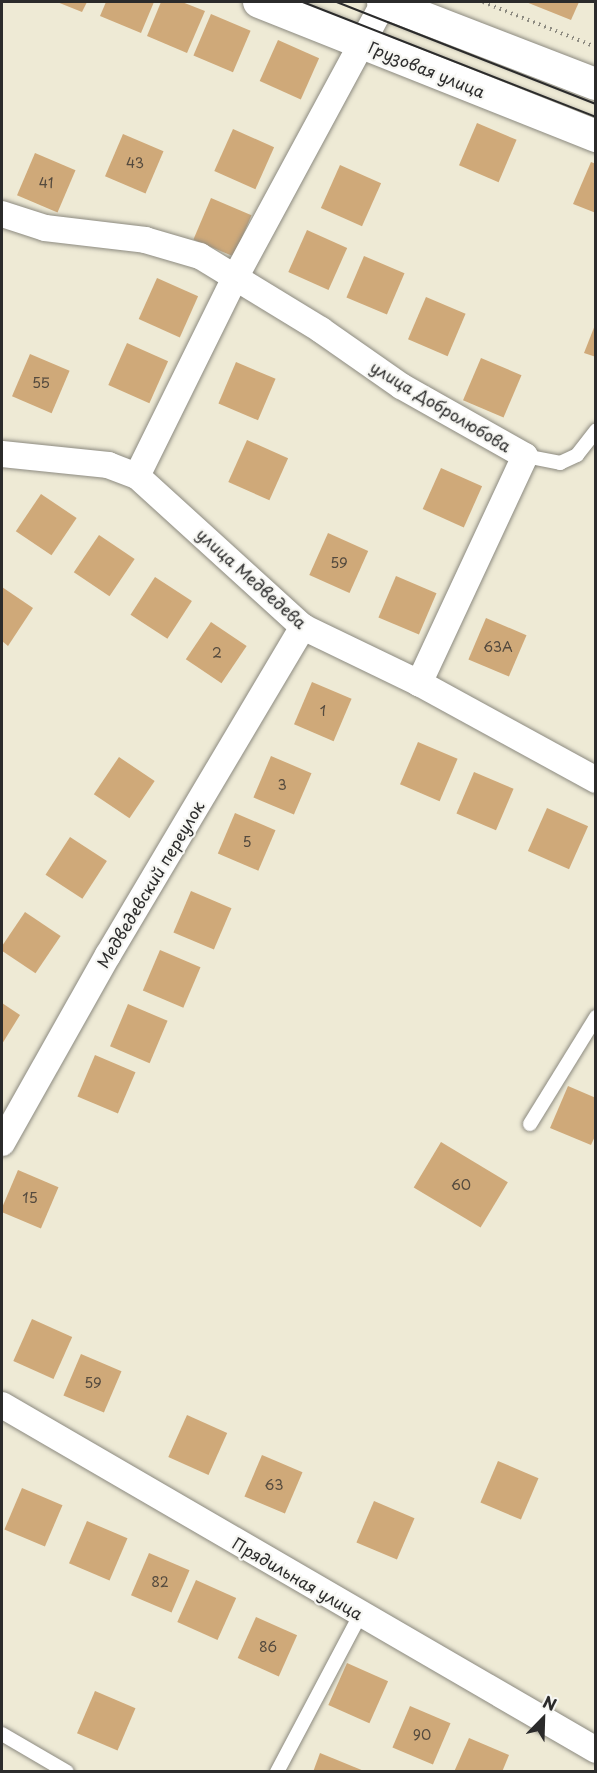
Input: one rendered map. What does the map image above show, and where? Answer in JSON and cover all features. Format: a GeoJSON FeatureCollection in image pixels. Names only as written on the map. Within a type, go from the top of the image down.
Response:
{"type":"FeatureCollection","features":[{"type":"Feature","properties":{"kind":"street","name":"Грузовая улица"},"geometry":{"type":"LineString","coordinates":[[259,2],[596,136]]}},
{"type":"Feature","properties":{"kind":"street"},"geometry":{"type":"LineString","coordinates":[[137,476],[237,276],[363,44],[383,2],[596,84]]}},
{"type":"Feature","properties":{"kind":"street","name":"улица Добролюбова"},"geometry":{"type":"LineString","coordinates":[[2,214],[45,228],[173,246],[237,276],[401,386],[525,456],[419,684]]}},
{"type":"Feature","properties":{"kind":"street","name":"улица Медведева"},"geometry":{"type":"LineString","coordinates":[[2,454],[108,465],[137,476],[303,627],[419,684],[596,780]]}},
{"type":"Feature","properties":{"kind":"street","name":"Медведевский переулок"},"geometry":{"type":"LineString","coordinates":[[2,1143],[108,955],[303,627]]}},
{"type":"Feature","properties":{"kind":"street","name":"Прядильная улица"},"geometry":{"type":"LineString","coordinates":[[2,1405],[596,1750]]}},
{"type":"Feature","properties":{"kind":"lane"},"geometry":{"type":"LineString","coordinates":[[525,456],[560,463],[577,455],[596,431]]}},
{"type":"Feature","properties":{"kind":"lane"},"geometry":{"type":"LineString","coordinates":[[530,1124],[596,1017]]}},
{"type":"Feature","properties":{"kind":"lane"},"geometry":{"type":"LineString","coordinates":[[277,1772],[360,1615]]}},
{"type":"Feature","properties":{"kind":"lane"},"geometry":{"type":"LineString","coordinates":[[2,1734],[67,1772]]}},
{"type":"Feature","properties":{"kind":"path"},"geometry":{"type":"LineString","coordinates":[[483,2],[596,47]]}},
{"type":"Feature","properties":{"kind":"building"},"geometry":{"type":"Polygon","coordinates":[[[57,2],[87,2],[82,12],[57,2]]]}},
{"type":"Feature","properties":{"kind":"building"},"geometry":{"type":"Polygon","coordinates":[[[106,2],[154,2],[141,33],[100,16],[106,2]]]}},
{"type":"Feature","properties":{"kind":"building"},"geometry":{"type":"Polygon","coordinates":[[[161,2],[182,2],[205,11],[187,53],[147,36],[161,2]]]}},
{"type":"Feature","properties":{"kind":"building"},"geometry":{"type":"Polygon","coordinates":[[[526,2],[579,2],[571,20],[526,2]]]}},
{"type":"Feature","properties":{"kind":"building"},"geometry":{"type":"Polygon","coordinates":[[[211,14],[251,31],[233,72],[193,55],[211,14]]]}},
{"type":"Feature","properties":{"kind":"building"},"geometry":{"type":"Polygon","coordinates":[[[278,40],[319,58],[301,99],[260,81],[278,40]]]}},
{"type":"Feature","properties":{"kind":"building"},"geometry":{"type":"Polygon","coordinates":[[[477,123],[517,140],[499,182],[459,165],[477,123]]]}},
{"type":"Feature","properties":{"kind":"building"},"geometry":{"type":"Polygon","coordinates":[[[233,129],[274,147],[255,189],[214,171],[233,129]]]}},
{"type":"Feature","properties":{"kind":"building"},"geometry":{"type":"Polygon","coordinates":[[[123,134],[164,151],[146,194],[105,176],[123,134]]]}},
{"type":"Feature","properties":{"kind":"building"},"geometry":{"type":"Polygon","coordinates":[[[35,153],[76,170],[58,213],[17,195],[35,153]]]}},
{"type":"Feature","properties":{"kind":"building"},"geometry":{"type":"Polygon","coordinates":[[[591,162],[596,164],[596,213],[573,204],[591,162]]]}},
{"type":"Feature","properties":{"kind":"building"},"geometry":{"type":"Polygon","coordinates":[[[340,165],[381,183],[362,226],[321,208],[340,165]]]}},
{"type":"Feature","properties":{"kind":"building"},"geometry":{"type":"Polygon","coordinates":[[[211,198],[252,215],[234,257],[193,239],[211,198]]]}},
{"type":"Feature","properties":{"kind":"building"},"geometry":{"type":"Polygon","coordinates":[[[307,230],[347,248],[328,290],[288,272],[307,230]]]}},
{"type":"Feature","properties":{"kind":"building"},"geometry":{"type":"Polygon","coordinates":[[[364,256],[405,273],[387,315],[346,297],[364,256]]]}},
{"type":"Feature","properties":{"kind":"building"},"geometry":{"type":"Polygon","coordinates":[[[157,278],[198,296],[180,337],[139,319],[157,278]]]}},
{"type":"Feature","properties":{"kind":"building"},"geometry":{"type":"Polygon","coordinates":[[[426,297],[466,314],[448,356],[408,339],[426,297]]]}},
{"type":"Feature","properties":{"kind":"building"},"geometry":{"type":"Polygon","coordinates":[[[596,325],[596,357],[584,353],[596,325]]]}},
{"type":"Feature","properties":{"kind":"building"},"geometry":{"type":"Polygon","coordinates":[[[127,343],[168,361],[149,403],[108,385],[127,343]]]}},
{"type":"Feature","properties":{"kind":"building"},"geometry":{"type":"Polygon","coordinates":[[[30,354],[70,371],[52,413],[12,396],[30,354]]]}},
{"type":"Feature","properties":{"kind":"building"},"geometry":{"type":"Polygon","coordinates":[[[481,358],[522,375],[504,418],[463,400],[481,358]]]}},
{"type":"Feature","properties":{"kind":"building"},"geometry":{"type":"Polygon","coordinates":[[[236,362],[276,379],[258,420],[218,403],[236,362]]]}},
{"type":"Feature","properties":{"kind":"building"},"geometry":{"type":"Polygon","coordinates":[[[247,440],[288,458],[269,500],[228,482],[247,440]]]}},
{"type":"Feature","properties":{"kind":"building"},"geometry":{"type":"Polygon","coordinates":[[[441,468],[482,486],[464,527],[423,509],[441,468]]]}},
{"type":"Feature","properties":{"kind":"building"},"geometry":{"type":"Polygon","coordinates":[[[41,494],[77,518],[51,555],[16,531],[41,494]]]}},
{"type":"Feature","properties":{"kind":"building"},"geometry":{"type":"Polygon","coordinates":[[[328,533],[368,551],[349,593],[309,575],[328,533]]]}},
{"type":"Feature","properties":{"kind":"building"},"geometry":{"type":"Polygon","coordinates":[[[99,535],[135,559],[109,596],[74,572],[99,535]]]}},
{"type":"Feature","properties":{"kind":"building"},"geometry":{"type":"Polygon","coordinates":[[[396,576],[437,593],[419,635],[378,617],[396,576]]]}},
{"type":"Feature","properties":{"kind":"building"},"geometry":{"type":"Polygon","coordinates":[[[155,577],[192,601],[167,639],[130,615],[155,577]]]}},
{"type":"Feature","properties":{"kind":"building"},"geometry":{"type":"Polygon","coordinates":[[[2,587],[33,608],[8,646],[2,641],[2,587]]]}},
{"type":"Feature","properties":{"kind":"building"},"geometry":{"type":"Polygon","coordinates":[[[486,618],[527,635],[509,677],[468,659],[486,618]]]}},
{"type":"Feature","properties":{"kind":"building"},"geometry":{"type":"Polygon","coordinates":[[[211,622],[247,646],[221,683],[186,659],[211,622]]]}},
{"type":"Feature","properties":{"kind":"building"},"geometry":{"type":"Polygon","coordinates":[[[312,682],[352,699],[334,741],[294,724],[312,682]]]}},
{"type":"Feature","properties":{"kind":"building"},"geometry":{"type":"Polygon","coordinates":[[[418,742],[458,759],[440,801],[400,784],[418,742]]]}},
{"type":"Feature","properties":{"kind":"building"},"geometry":{"type":"Polygon","coordinates":[[[271,756],[312,773],[294,815],[253,797],[271,756]]]}},
{"type":"Feature","properties":{"kind":"building"},"geometry":{"type":"Polygon","coordinates":[[[119,757],[155,781],[129,818],[94,794],[119,757]]]}},
{"type":"Feature","properties":{"kind":"building"},"geometry":{"type":"Polygon","coordinates":[[[474,772],[514,789],[496,830],[456,813],[474,772]]]}},
{"type":"Feature","properties":{"kind":"building"},"geometry":{"type":"Polygon","coordinates":[[[547,808],[588,826],[569,869],[528,851],[547,808]]]}},
{"type":"Feature","properties":{"kind":"building"},"geometry":{"type":"Polygon","coordinates":[[[235,813],[276,830],[258,871],[218,854],[235,813]]]}},
{"type":"Feature","properties":{"kind":"building"},"geometry":{"type":"Polygon","coordinates":[[[70,837],[107,861],[82,899],[45,875],[70,837]]]}},
{"type":"Feature","properties":{"kind":"building"},"geometry":{"type":"Polygon","coordinates":[[[191,891],[232,908],[214,950],[173,932],[191,891]]]}},
{"type":"Feature","properties":{"kind":"building"},"geometry":{"type":"Polygon","coordinates":[[[25,912],[61,936],[35,973],[2,951],[2,946],[25,912]]]}},
{"type":"Feature","properties":{"kind":"building"},"geometry":{"type":"Polygon","coordinates":[[[160,950],[201,967],[183,1008],[143,991],[160,950]]]}},
{"type":"Feature","properties":{"kind":"building"},"geometry":{"type":"Polygon","coordinates":[[[2,1003],[20,1015],[2,1044],[2,1003]]]}},
{"type":"Feature","properties":{"kind":"building"},"geometry":{"type":"Polygon","coordinates":[[[128,1004],[168,1021],[150,1063],[110,1046],[128,1004]]]}},
{"type":"Feature","properties":{"kind":"building"},"geometry":{"type":"Polygon","coordinates":[[[95,1055],[136,1072],[118,1114],[77,1096],[95,1055]]]}},
{"type":"Feature","properties":{"kind":"building"},"geometry":{"type":"Polygon","coordinates":[[[568,1086],[596,1098],[596,1134],[591,1145],[550,1128],[568,1086]]]}},
{"type":"Feature","properties":{"kind":"building"},"geometry":{"type":"Polygon","coordinates":[[[441,1142],[508,1182],[481,1228],[414,1187],[441,1142]]]}},
{"type":"Feature","properties":{"kind":"building"},"geometry":{"type":"Polygon","coordinates":[[[18,1170],[59,1187],[41,1229],[2,1212],[18,1170]]]}},
{"type":"Feature","properties":{"kind":"building"},"geometry":{"type":"Polygon","coordinates":[[[32,1319],[72,1337],[53,1379],[13,1361],[32,1319]]]}},
{"type":"Feature","properties":{"kind":"building"},"geometry":{"type":"Polygon","coordinates":[[[81,1354],[122,1371],[104,1413],[63,1395],[81,1354]]]}},
{"type":"Feature","properties":{"kind":"building"},"geometry":{"type":"Polygon","coordinates":[[[187,1415],[227,1433],[208,1475],[168,1457],[187,1415]]]}},
{"type":"Feature","properties":{"kind":"building"},"geometry":{"type":"Polygon","coordinates":[[[262,1455],[303,1472],[285,1514],[244,1496],[262,1455]]]}},
{"type":"Feature","properties":{"kind":"building"},"geometry":{"type":"Polygon","coordinates":[[[498,1461],[539,1478],[521,1520],[480,1502],[498,1461]]]}},
{"type":"Feature","properties":{"kind":"building"},"geometry":{"type":"Polygon","coordinates":[[[22,1488],[63,1505],[45,1547],[4,1529],[22,1488]]]}},
{"type":"Feature","properties":{"kind":"building"},"geometry":{"type":"Polygon","coordinates":[[[374,1501],[415,1518],[397,1560],[356,1542],[374,1501]]]}},
{"type":"Feature","properties":{"kind":"building"},"geometry":{"type":"Polygon","coordinates":[[[87,1521],[128,1538],[110,1581],[69,1563],[87,1521]]]}},
{"type":"Feature","properties":{"kind":"building"},"geometry":{"type":"Polygon","coordinates":[[[149,1553],[190,1570],[172,1613],[131,1595],[149,1553]]]}},
{"type":"Feature","properties":{"kind":"building"},"geometry":{"type":"Polygon","coordinates":[[[196,1580],[236,1598],[217,1640],[177,1622],[196,1580]]]}},
{"type":"Feature","properties":{"kind":"building"},"geometry":{"type":"Polygon","coordinates":[[[256,1617],[297,1635],[279,1676],[238,1658],[256,1617]]]}},
{"type":"Feature","properties":{"kind":"building"},"geometry":{"type":"Polygon","coordinates":[[[347,1663],[388,1681],[369,1723],[328,1705],[347,1663]]]}},
{"type":"Feature","properties":{"kind":"building"},"geometry":{"type":"Polygon","coordinates":[[[95,1691],[136,1708],[118,1751],[77,1733],[95,1691]]]}},
{"type":"Feature","properties":{"kind":"building"},"geometry":{"type":"Polygon","coordinates":[[[410,1706],[451,1723],[433,1765],[392,1747],[410,1706]]]}},
{"type":"Feature","properties":{"kind":"building"},"geometry":{"type":"Polygon","coordinates":[[[469,1738],[509,1755],[502,1772],[454,1772],[469,1738]]]}},
{"type":"Feature","properties":{"kind":"building"},"geometry":{"type":"Polygon","coordinates":[[[320,1753],[364,1771],[364,1772],[313,1772],[320,1753]]]}},
{"type":"Feature","properties":{"kind":"tram line"},"geometry":{"type":"LineString","coordinates":[[303,2],[596,117]]}},
{"type":"Feature","properties":{"kind":"tram line"},"geometry":{"type":"LineString","coordinates":[[337,2],[596,104]]}}]}
